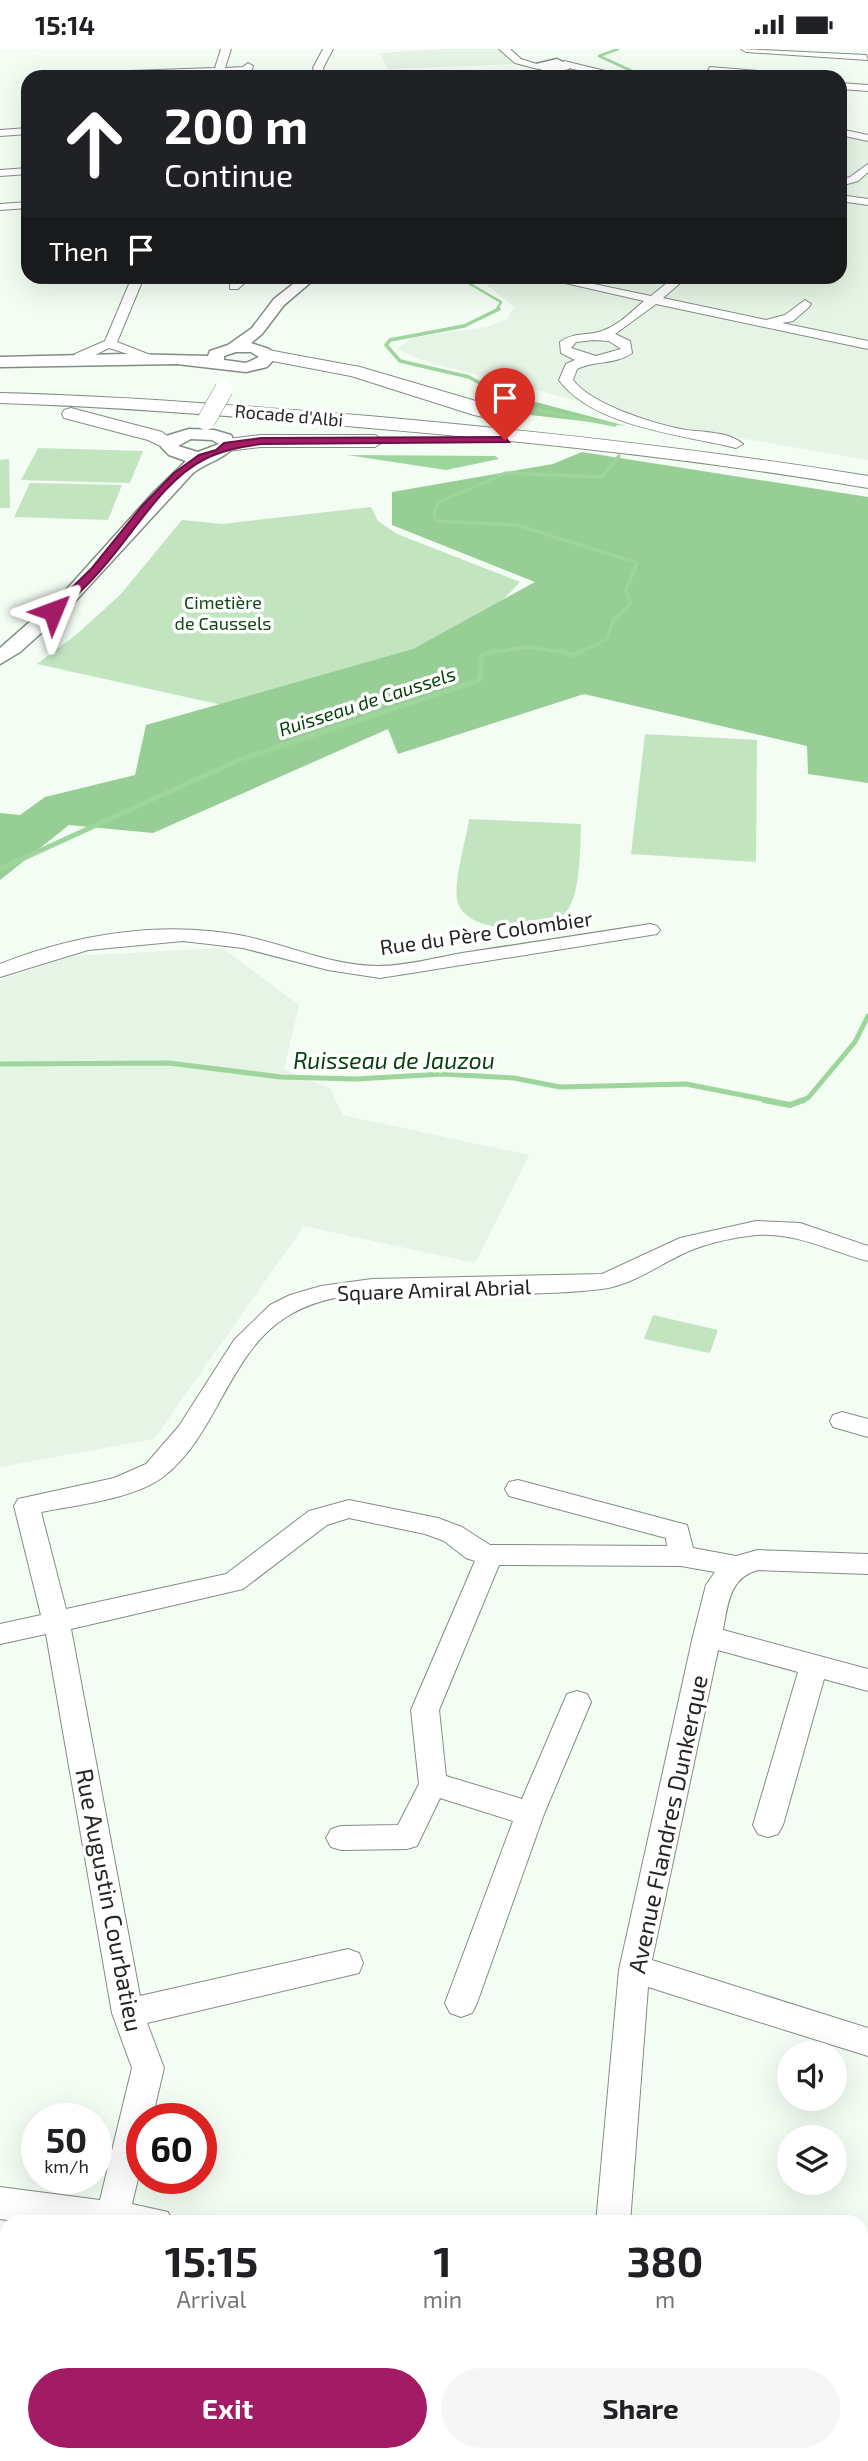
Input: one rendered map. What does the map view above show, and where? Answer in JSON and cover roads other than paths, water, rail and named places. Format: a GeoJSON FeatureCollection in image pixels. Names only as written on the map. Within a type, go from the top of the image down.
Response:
{"type":"FeatureCollection","features":[{"type":"Feature","properties":{"kind":"highway"},"geometry":{"type":"LineString","coordinates":[[227,371],[331,406],[363,400],[373,393],[371,387],[350,376],[304,365],[258,359]]}},
{"type":"Feature","properties":{"kind":"highway"},"geometry":{"type":"LineString","coordinates":[[258,359],[354,371],[507,417],[736,444],[868,466]]}},
{"type":"Feature","properties":{"kind":"highway","name":"Rocade d'Albi"},"geometry":{"type":"LineString","coordinates":[[0,391],[227,371],[622,437],[868,473]]}},
{"type":"Feature","properties":{"kind":"highway","name":"Rocade d'Albi"},"geometry":{"type":"LineString","coordinates":[[0,398],[186,407],[639,447],[868,482]]}},
{"type":"Feature","properties":{"kind":"highway"},"geometry":{"type":"LineString","coordinates":[[0,403],[70,414],[155,436],[172,449]]}},
{"type":"Feature","properties":{"kind":"highway"},"geometry":{"type":"LineString","coordinates":[[213,431],[261,441],[505,440],[639,447]]}},
{"type":"Feature","properties":{"kind":"main road"},"geometry":{"type":"LineString","coordinates":[[546,68],[559,49]]}},
{"type":"Feature","properties":{"kind":"main road"},"geometry":{"type":"LineString","coordinates":[[546,68],[566,49]]}},
{"type":"Feature","properties":{"kind":"main road"},"geometry":{"type":"LineString","coordinates":[[145,508],[178,475],[202,457],[219,453],[213,431],[227,371],[279,302],[301,284]]}},
{"type":"Feature","properties":{"kind":"main road"},"geometry":{"type":"LineString","coordinates":[[257,331],[258,359]]}},
{"type":"Feature","properties":{"kind":"main road"},"geometry":{"type":"LineString","coordinates":[[0,361],[147,356],[227,371],[258,359]]}},
{"type":"Feature","properties":{"kind":"main road"},"geometry":{"type":"LineString","coordinates":[[0,361],[129,359],[227,371],[258,359]]}},
{"type":"Feature","properties":{"kind":"main road"},"geometry":{"type":"LineString","coordinates":[[0,658],[96,570],[145,508],[172,468],[172,449],[189,434],[213,431]]}},
{"type":"Feature","properties":{"kind":"main road"},"geometry":{"type":"LineString","coordinates":[[172,449],[202,457]]}},
{"type":"Feature","properties":{"kind":"main road"},"geometry":{"type":"LineString","coordinates":[[0,650],[36,627]]}},
{"type":"Feature","properties":{"kind":"street"},"geometry":{"type":"LineString","coordinates":[[319,70],[328,49]]}},
{"type":"Feature","properties":{"kind":"street"},"geometry":{"type":"LineString","coordinates":[[504,49],[518,61],[569,70]]}},
{"type":"Feature","properties":{"kind":"street"},"geometry":{"type":"LineString","coordinates":[[511,49],[523,60],[546,68]]}},
{"type":"Feature","properties":{"kind":"street"},"geometry":{"type":"LineString","coordinates":[[746,49],[866,58]]}},
{"type":"Feature","properties":{"kind":"street"},"geometry":{"type":"LineString","coordinates":[[210,58],[224,53]]}},
{"type":"Feature","properties":{"kind":"street"},"geometry":{"type":"LineString","coordinates":[[219,70],[224,53]]}},
{"type":"Feature","properties":{"kind":"street"},"geometry":{"type":"LineString","coordinates":[[709,70],[717,59]]}},
{"type":"Feature","properties":{"kind":"street"},"geometry":{"type":"LineString","coordinates":[[847,86],[868,88]]}},
{"type":"Feature","properties":{"kind":"street"},"geometry":{"type":"LineString","coordinates":[[0,133],[21,132]]}},
{"type":"Feature","properties":{"kind":"street"},"geometry":{"type":"LineString","coordinates":[[847,134],[868,138]]}},
{"type":"Feature","properties":{"kind":"street"},"geometry":{"type":"LineString","coordinates":[[847,181],[854,179],[868,167]]}},
{"type":"Feature","properties":{"kind":"street"},"geometry":{"type":"LineString","coordinates":[[0,173],[21,172]]}},
{"type":"Feature","properties":{"kind":"street"},"geometry":{"type":"LineString","coordinates":[[847,199],[868,202]]}},
{"type":"Feature","properties":{"kind":"street"},"geometry":{"type":"LineString","coordinates":[[0,207],[21,206]]}},
{"type":"Feature","properties":{"kind":"street"},"geometry":{"type":"LineString","coordinates":[[80,357],[110,342],[135,284]]}},
{"type":"Feature","properties":{"kind":"street"},"geometry":{"type":"LineString","coordinates":[[578,284],[765,324],[791,324],[868,345]]}},
{"type":"Feature","properties":{"kind":"street"},"geometry":{"type":"LineString","coordinates":[[621,335],[629,348],[623,354],[606,359],[587,359],[570,354],[565,345],[577,338],[621,335],[653,300],[672,284]]}},
{"type":"Feature","properties":{"kind":"street"},"geometry":{"type":"LineString","coordinates":[[791,324],[804,304]]}},
{"type":"Feature","properties":{"kind":"street"},"geometry":{"type":"LineString","coordinates":[[110,342],[119,349],[147,356]]}},
{"type":"Feature","properties":{"kind":"street"},"geometry":{"type":"LineString","coordinates":[[587,359],[572,367],[566,380],[570,389],[585,399],[675,431],[736,444]]}},
{"type":"Feature","properties":{"kind":"street","name":"Rue du Père Colombier"},"geometry":{"type":"LineString","coordinates":[[0,971],[21,961],[93,944],[141,938],[195,937],[241,942],[352,971],[380,972],[650,930]]}},
{"type":"Feature","properties":{"kind":"street","name":"Square Amiral Abrial"},"geometry":{"type":"LineString","coordinates":[[55,1623],[27,1506],[122,1483],[153,1472],[187,1435],[255,1331],[279,1310],[322,1294],[363,1288],[604,1281],[639,1268],[688,1243],[756,1228],[800,1230],[868,1254]]}},
{"type":"Feature","properties":{"kind":"street"},"geometry":{"type":"LineString","coordinates":[[842,1421],[868,1428]]}},
{"type":"Feature","properties":{"kind":"street"},"geometry":{"type":"LineString","coordinates":[[518,1489],[678,1532],[681,1556]]}},
{"type":"Feature","properties":{"kind":"street"},"geometry":{"type":"LineString","coordinates":[[0,1634],[234,1582],[317,1518],[349,1509],[429,1525],[453,1534],[475,1551],[490,1555],[681,1556],[736,1566],[758,1560],[790,1559],[868,1564]]}},
{"type":"Feature","properties":{"kind":"street"},"geometry":{"type":"LineString","coordinates":[[341,1838],[407,1837],[433,1784],[425,1710],[490,1555]]}},
{"type":"Feature","properties":{"kind":"street","name":"Avenue Flandres Dunkerque"},"geometry":{"type":"LineString","coordinates":[[614,2215],[634,1970],[706,1636],[719,1585],[736,1566]]}},
{"type":"Feature","properties":{"kind":"street","name":"Rue Augustin Courbatieu"},"geometry":{"type":"LineString","coordinates":[[55,1623],[128,2013],[148,2068],[112,2215]]}},
{"type":"Feature","properties":{"kind":"street"},"geometry":{"type":"LineString","coordinates":[[706,1636],[868,1680]]}},
{"type":"Feature","properties":{"kind":"street"},"geometry":{"type":"LineString","coordinates":[[768,1825],[814,1665]]}},
{"type":"Feature","properties":{"kind":"street"},"geometry":{"type":"LineString","coordinates":[[461,2003],[530,1814],[577,1702]]}},
{"type":"Feature","properties":{"kind":"street"},"geometry":{"type":"LineString","coordinates":[[433,1784],[530,1814]]}},
{"type":"Feature","properties":{"kind":"street"},"geometry":{"type":"LineString","coordinates":[[128,2013],[348,1963]]}},
{"type":"Feature","properties":{"kind":"street"},"geometry":{"type":"LineString","coordinates":[[634,1970],[668,1977],[868,2042]]}},
{"type":"Feature","properties":{"kind":"street"},"geometry":{"type":"LineString","coordinates":[[0,2203],[96,2215]]}},
{"type":"Feature","properties":{"kind":"waterway","name":"Ruisseau de Caussels"},"geometry":{"type":"LineString","coordinates":[[618,49],[599,56],[630,70]]}},
{"type":"Feature","properties":{"kind":"waterway","name":"Ruisseau de Caussels"},"geometry":{"type":"LineString","coordinates":[[470,284],[501,302],[496,310]]}},
{"type":"Feature","properties":{"kind":"waterway","name":"Ruisseau de Caussels"},"geometry":{"type":"LineString","coordinates":[[496,310],[464,326],[390,340],[386,345],[400,361],[469,377],[522,407],[615,425]]}},
{"type":"Feature","properties":{"kind":"waterway","name":"Ruisseau de Caussels"},"geometry":{"type":"LineString","coordinates":[[579,653],[607,639],[614,619],[631,603],[626,590],[637,563],[517,525],[436,521],[434,512],[439,502],[506,473],[602,477],[619,456]]}},
{"type":"Feature","properties":{"kind":"waterway","name":"Ruisseau de Caussels"},"geometry":{"type":"LineString","coordinates":[[489,653],[528,647],[566,653]]}},
{"type":"Feature","properties":{"kind":"waterway","name":"Ruisseau de Caussels"},"geometry":{"type":"LineString","coordinates":[[0,869],[241,759],[480,680],[482,655],[495,651]]}},
{"type":"Feature","properties":{"kind":"waterway","name":"Ruisseau de Caussels"},"geometry":{"type":"LineString","coordinates":[[559,651],[574,655],[582,651]]}},
{"type":"Feature","properties":{"kind":"waterway","name":"Ruisseau de Jauzou"},"geometry":{"type":"LineString","coordinates":[[799,1101],[808,1098],[855,1042],[868,1016]]}},
{"type":"Feature","properties":{"kind":"waterway","name":"Ruisseau de Jauzou"},"geometry":{"type":"LineString","coordinates":[[0,1064],[169,1063],[281,1077],[356,1079],[443,1074],[514,1078],[560,1087],[686,1084],[772,1101]]}},
{"type":"Feature","properties":{"kind":"waterway","name":"Ruisseau de Jauzou"},"geometry":{"type":"LineString","coordinates":[[764,1100],[790,1105],[804,1100]]}},
{"type":"Feature","properties":{"kind":"park label","name":"Cimetière de Caussels"},"geometry":{"type":"Point","coordinates":[223,612]}}]}
